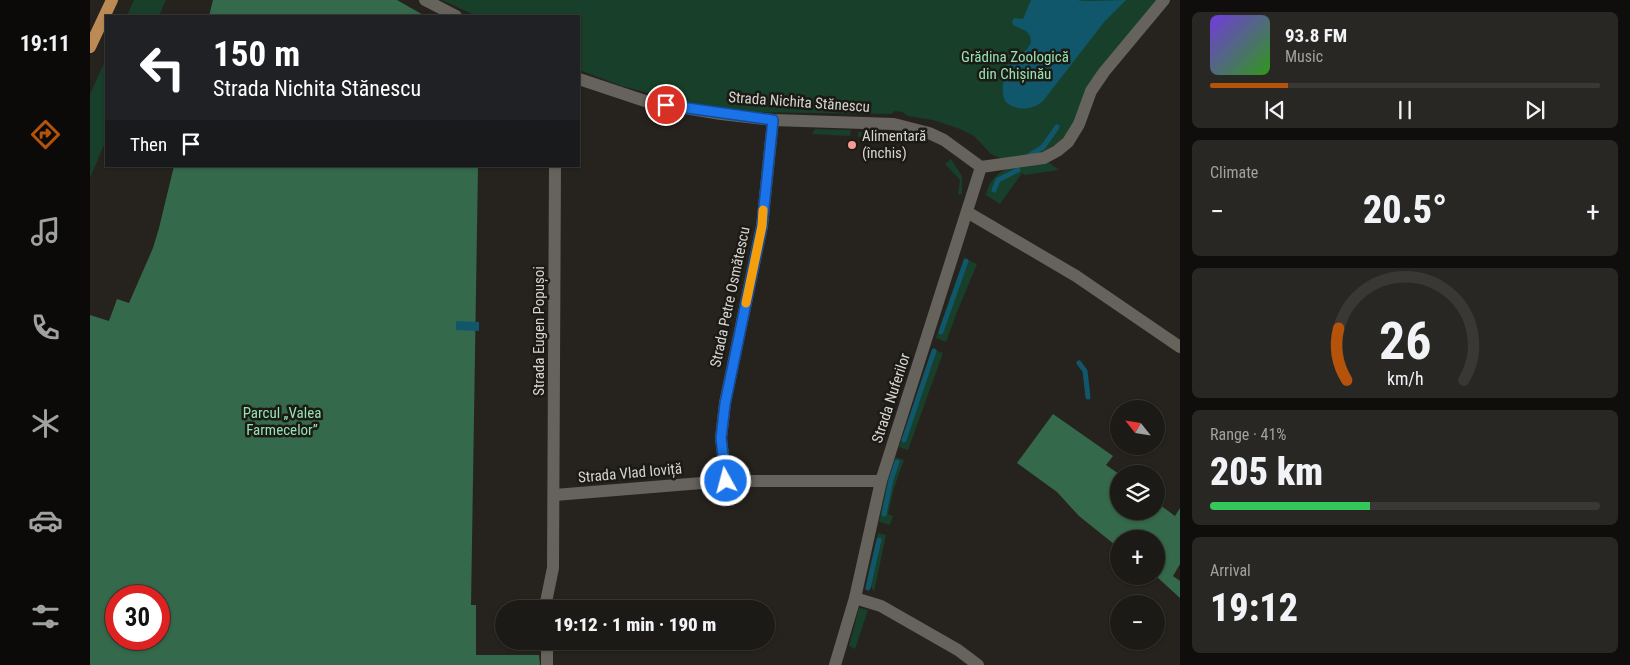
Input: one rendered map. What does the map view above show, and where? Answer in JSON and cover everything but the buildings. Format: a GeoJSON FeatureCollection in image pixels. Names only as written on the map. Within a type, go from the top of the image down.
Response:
{"type":"FeatureCollection","features":[{"type":"Feature","properties":{"kind":"main road"},"geometry":{"type":"LineString","coordinates":[[90,47],[112,0]]}},
{"type":"Feature","properties":{"kind":"street"},"geometry":{"type":"LineString","coordinates":[[425,0],[454,15]]}},
{"type":"Feature","properties":{"kind":"street"},"geometry":{"type":"LineString","coordinates":[[981,167],[1044,158],[1068,142],[1079,124],[1091,91],[1104,72],[1164,0]]}},
{"type":"Feature","properties":{"kind":"street","name":"Strada Nichita Stănescu"},"geometry":{"type":"LineString","coordinates":[[580,79],[648,102],[773,120],[894,124],[929,133],[944,140],[981,167]]}},
{"type":"Feature","properties":{"kind":"street","name":"Strada Petre Osmătescu"},"geometry":{"type":"LineString","coordinates":[[726,481],[721,438],[725,404],[762,226],[773,120]]}},
{"type":"Feature","properties":{"kind":"street","name":"Strada Eugen Popușoi"},"geometry":{"type":"LineString","coordinates":[[555,495],[556,167]]}},
{"type":"Feature","properties":{"kind":"street","name":"Strada Nuferilor"},"geometry":{"type":"LineString","coordinates":[[835,665],[854,598],[881,481],[981,167]]}},
{"type":"Feature","properties":{"kind":"street"},"geometry":{"type":"LineString","coordinates":[[968,212],[1082,280],[1180,347]]}},
{"type":"Feature","properties":{"kind":"street","name":"Strada Vlad Ioviță"},"geometry":{"type":"LineString","coordinates":[[555,495],[726,481],[881,481]]}},
{"type":"Feature","properties":{"kind":"street"},"geometry":{"type":"LineString","coordinates":[[546,600],[554,568],[555,495]]}},
{"type":"Feature","properties":{"kind":"street"},"geometry":{"type":"LineString","coordinates":[[854,598],[881,606],[958,650],[978,665]]}},
{"type":"Feature","properties":{"kind":"street"},"geometry":{"type":"LineString","coordinates":[[546,650],[547,665]]}},
{"type":"Feature","properties":{"kind":"green space"},"geometry":{"type":"Polygon","coordinates":[[[134,0],[166,0],[159,15],[127,15],[134,0]]]}},
{"type":"Feature","properties":{"kind":"green space"},"geometry":{"type":"Polygon","coordinates":[[[213,0],[397,0],[423,15],[209,15],[213,0]]]}},
{"type":"Feature","properties":{"kind":"green space","name":"Grădina Zoologică din Chișinău"},"geometry":{"type":"Polygon","coordinates":[[[442,0],[1159,0],[1065,137],[1044,152],[1003,159],[991,154],[974,136],[960,129],[933,120],[907,116],[903,112],[894,111],[892,114],[748,112],[675,100],[622,86],[580,70],[580,15],[475,15],[442,0]]]}},
{"type":"Feature","properties":{"kind":"green space"},"geometry":{"type":"Polygon","coordinates":[[[105,61],[105,142],[90,178],[90,94],[105,61]]]}},
{"type":"Feature","properties":{"kind":"green space"},"geometry":{"type":"Polygon","coordinates":[[[815,129],[851,130],[850,136],[812,134],[815,129]]]}},
{"type":"Feature","properties":{"kind":"green space"},"geometry":{"type":"Polygon","coordinates":[[[858,132],[893,133],[914,137],[912,140],[898,137],[858,137],[858,132]]]}},
{"type":"Feature","properties":{"kind":"green space"},"geometry":{"type":"Polygon","coordinates":[[[951,159],[962,176],[962,194],[958,195],[960,180],[945,164],[951,159]]]}},
{"type":"Feature","properties":{"kind":"green space"},"geometry":{"type":"Polygon","coordinates":[[[1048,162],[1059,170],[1025,175],[1022,173],[1000,204],[986,195],[995,177],[1002,172],[1019,166],[1048,162]]]}},
{"type":"Feature","properties":{"kind":"green space","name":"Parcul „Valea Farmecelor”"},"geometry":{"type":"Polygon","coordinates":[[[174,167],[478,167],[471,605],[476,605],[476,655],[539,655],[540,665],[90,665],[90,315],[109,321],[117,299],[129,303],[153,248],[174,167]]]}},
{"type":"Feature","properties":{"kind":"green space"},"geometry":{"type":"Polygon","coordinates":[[[964,258],[977,264],[946,342],[936,338],[964,258]]]}},
{"type":"Feature","properties":{"kind":"green space"},"geometry":{"type":"Polygon","coordinates":[[[932,349],[943,353],[908,450],[899,447],[932,349]]]}},
{"type":"Feature","properties":{"kind":"green space"},"geometry":{"type":"Polygon","coordinates":[[[1053,414],[1113,456],[1106,465],[1110,468],[1110,520],[1165,520],[1165,509],[1175,516],[1180,508],[1180,564],[1173,576],[1180,581],[1180,598],[1165,584],[1165,530],[1110,530],[1110,541],[1079,516],[1057,492],[1017,463],[1053,414]]]}},
{"type":"Feature","properties":{"kind":"green space"},"geometry":{"type":"Polygon","coordinates":[[[895,457],[904,460],[894,488],[888,514],[893,516],[890,525],[879,522],[887,483],[895,457]]]}},
{"type":"Feature","properties":{"kind":"green space"},"geometry":{"type":"Polygon","coordinates":[[[878,533],[886,535],[874,592],[867,579],[878,533]]]}},
{"type":"Feature","properties":{"kind":"green space"},"geometry":{"type":"Polygon","coordinates":[[[859,608],[868,610],[855,649],[849,646],[859,608]]]}},
{"type":"Feature","properties":{"kind":"water"},"geometry":{"type":"Polygon","coordinates":[[[1031,0],[1126,0],[1105,21],[1043,101],[1037,105],[1021,109],[1007,103],[1004,99],[1003,87],[1005,73],[1010,62],[1025,51],[1031,43],[1030,35],[1023,29],[1013,25],[1012,22],[1014,18],[1023,19],[1031,0]]]}},
{"type":"Feature","properties":{"kind":"water"},"geometry":{"type":"Polygon","coordinates":[[[456,321],[479,322],[479,331],[456,330],[456,321]]]}},
{"type":"Feature","properties":{"kind":"waterway"},"geometry":{"type":"LineString","coordinates":[[1030,155],[1043,147],[1057,127]]}},
{"type":"Feature","properties":{"kind":"waterway"},"geometry":{"type":"LineString","coordinates":[[994,190],[998,180],[1018,170]]}},
{"type":"Feature","properties":{"kind":"waterway"},"geometry":{"type":"LineString","coordinates":[[941,332],[966,261]]}},
{"type":"Feature","properties":{"kind":"waterway"},"geometry":{"type":"LineString","coordinates":[[904,440],[934,351]]}},
{"type":"Feature","properties":{"kind":"waterway"},"geometry":{"type":"LineString","coordinates":[[1079,363],[1085,371],[1088,397]]}},
{"type":"Feature","properties":{"kind":"waterway"},"geometry":{"type":"LineString","coordinates":[[884,514],[897,462]]}},
{"type":"Feature","properties":{"kind":"waterway"},"geometry":{"type":"LineString","coordinates":[[868,588],[879,540]]}},
{"type":"Feature","properties":{"kind":"slow traffic"},"geometry":{"type":"LineString","coordinates":[[746,303],[762,226],[763,210]]}},
{"type":"Feature","properties":{"kind":"place","name":"Alimentară (închis)"},"geometry":{"type":"Point","coordinates":[852,145]}},
{"type":"Feature","properties":{"kind":"route"},"geometry":{"type":"LineString","coordinates":[[666,105],[773,120],[762,226],[725,404],[721,438],[726,481]]}}]}
